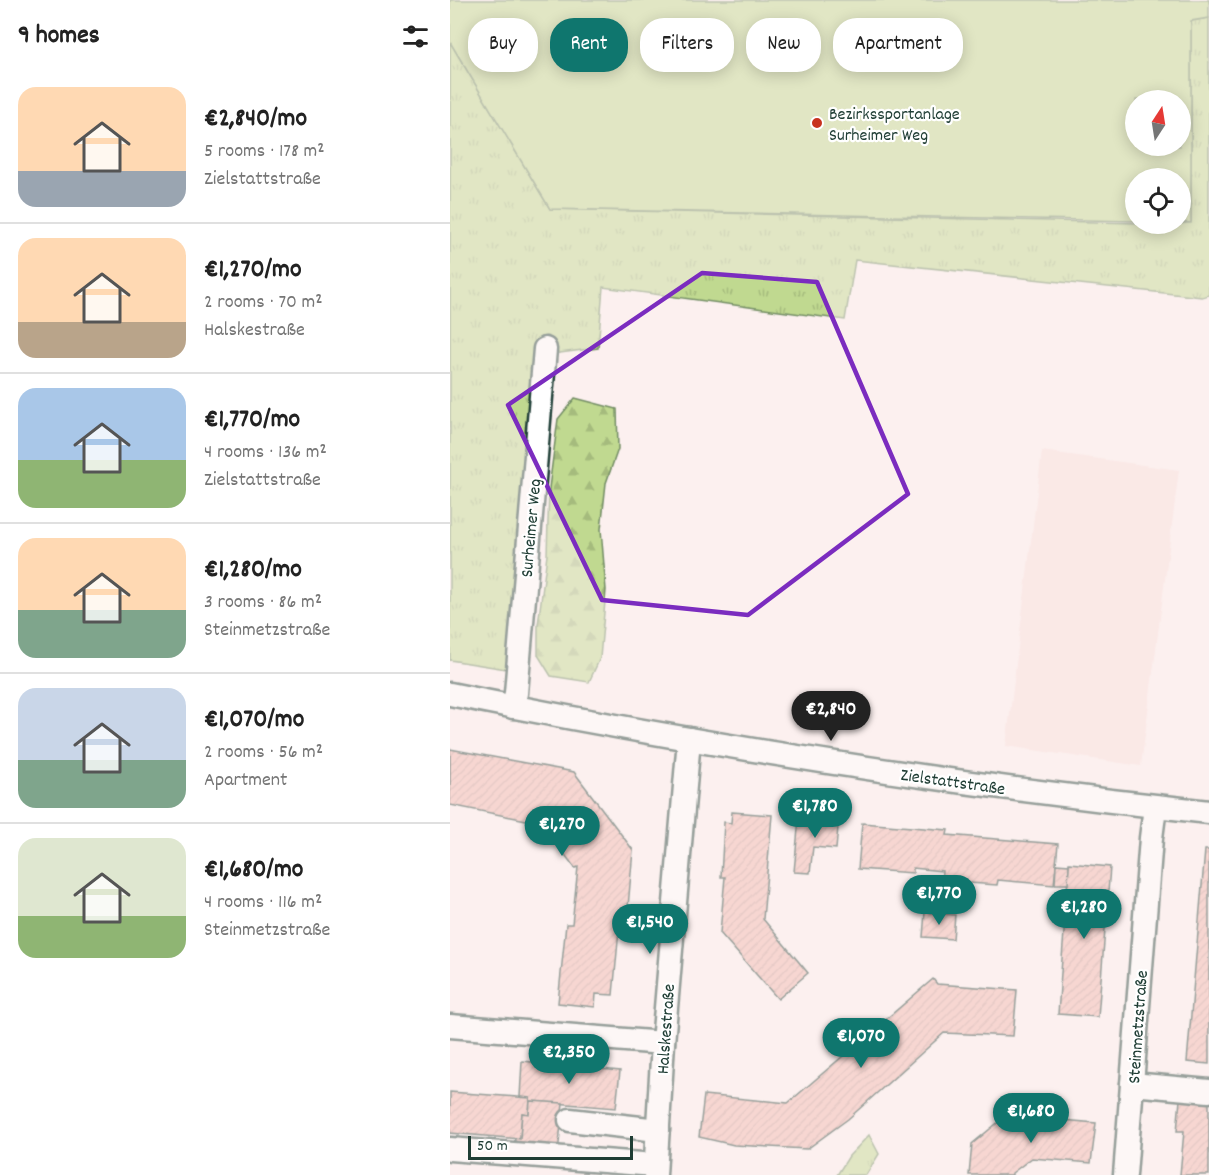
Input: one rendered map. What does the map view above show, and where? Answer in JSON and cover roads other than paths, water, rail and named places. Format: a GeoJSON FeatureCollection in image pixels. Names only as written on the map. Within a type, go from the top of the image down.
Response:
{"type":"FeatureCollection","features":[{"type":"Feature","properties":{"kind":"street","name":"Surheimer Weg"},"geometry":{"type":"LineString","coordinates":[[513,707],[545,350]]}},
{"type":"Feature","properties":{"kind":"street","name":"Zielstattstraße"},"geometry":{"type":"LineString","coordinates":[[450,694],[689,739],[942,781],[1209,813]]}},
{"type":"Feature","properties":{"kind":"street","name":"Halskestraße"},"geometry":{"type":"LineString","coordinates":[[655,1170],[663,1043],[689,739]]}},
{"type":"Feature","properties":{"kind":"street","name":"Steinmetzstraße"},"geometry":{"type":"LineString","coordinates":[[1125,1175],[1155,807]]}},
{"type":"Feature","properties":{"kind":"street"},"geometry":{"type":"LineString","coordinates":[[450,1026],[663,1043]]}},
{"type":"Feature","properties":{"kind":"street"},"geometry":{"type":"LineString","coordinates":[[1132,1084],[1209,1091]]}},
{"type":"Feature","properties":{"kind":"street"},"geometry":{"type":"LineString","coordinates":[[570,1120],[657,1130]]}},
{"type":"Feature","properties":{"kind":"street"},"geometry":{"type":"LineString","coordinates":[[450,1149],[655,1170]]}},
{"type":"Feature","properties":{"kind":"place","name":"Bezirkssportanlage Surheimer Weg"},"geometry":{"type":"Point","coordinates":[817,123]}}]}
